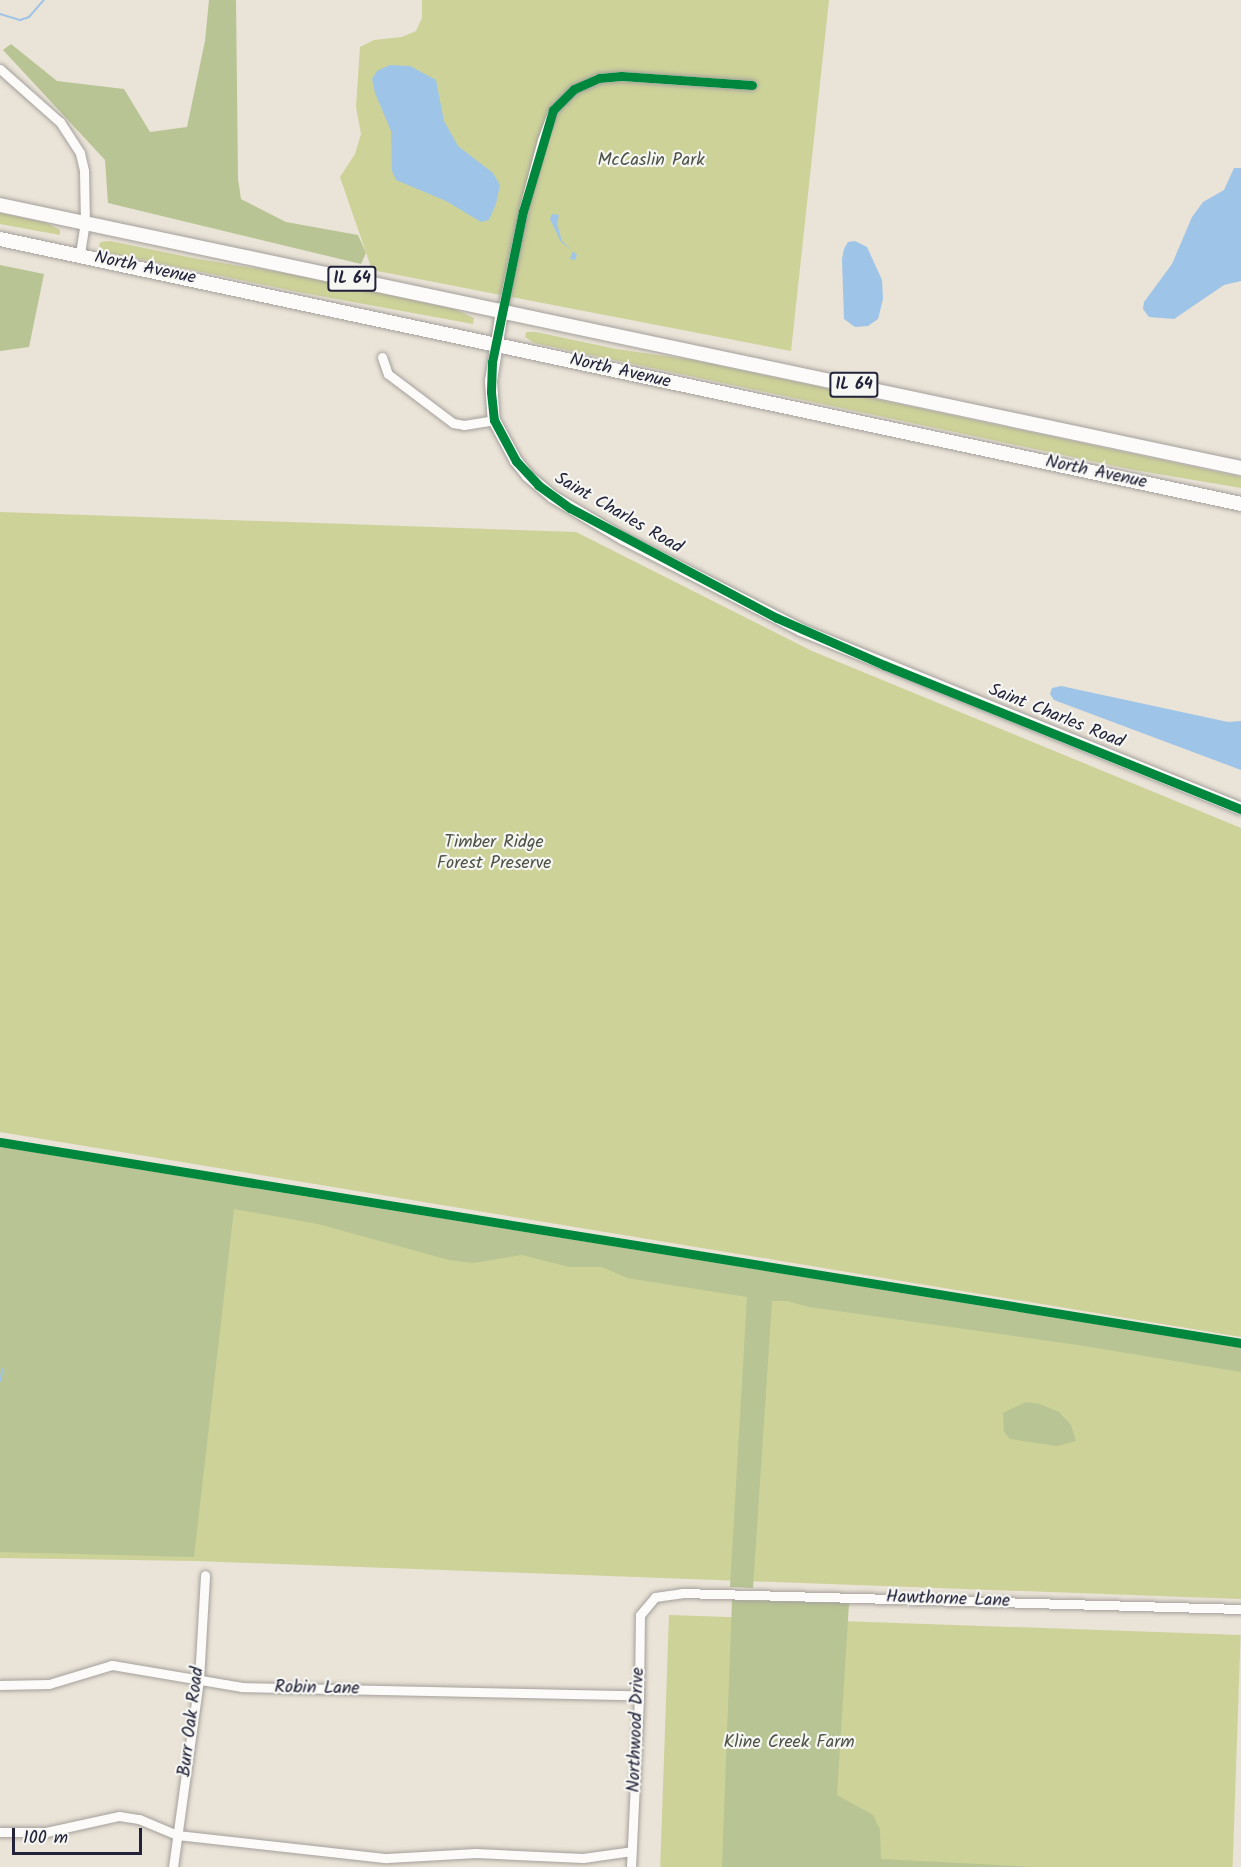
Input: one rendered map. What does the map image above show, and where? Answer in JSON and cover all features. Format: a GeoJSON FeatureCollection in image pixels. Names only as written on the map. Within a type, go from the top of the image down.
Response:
{"type":"FeatureCollection","features":[{"type":"Feature","properties":{"kind":"main road","name":"North Avenue"},"geometry":{"type":"LineString","coordinates":[[0,205],[1241,468]]}},
{"type":"Feature","properties":{"kind":"main road","name":"North Avenue"},"geometry":{"type":"LineString","coordinates":[[0,239],[1241,504]]}},
{"type":"Feature","properties":{"kind":"street"},"geometry":{"type":"LineString","coordinates":[[0,69],[60,122],[73,139],[84,171],[85,222],[80,255]]}},
{"type":"Feature","properties":{"kind":"street","name":"Saint Charles Road"},"geometry":{"type":"LineString","coordinates":[[752,85],[621,76],[599,78],[574,89],[553,110],[542,140],[523,211],[495,343],[491,381],[494,420],[516,461],[545,491],[582,516],[785,622],[874,661],[1241,809]]}},
{"type":"Feature","properties":{"kind":"street"},"geometry":{"type":"LineString","coordinates":[[382,357],[388,374],[453,423],[464,425],[494,420]]}},
{"type":"Feature","properties":{"kind":"street","name":"Burr Oak Road"},"geometry":{"type":"LineString","coordinates":[[172,1867],[199,1680],[205,1575]]}},
{"type":"Feature","properties":{"kind":"street","name":"Hawthorne Lane"},"geometry":{"type":"LineString","coordinates":[[655,1597],[682,1593],[1241,1609]]}},
{"type":"Feature","properties":{"kind":"street","name":"Northwood Drive"},"geometry":{"type":"LineString","coordinates":[[631,1867],[639,1695],[640,1615],[655,1597]]}},
{"type":"Feature","properties":{"kind":"street","name":"Robin Lane"},"geometry":{"type":"LineString","coordinates":[[0,1685],[49,1684],[112,1665],[199,1680],[266,1688],[639,1695]]}},
{"type":"Feature","properties":{"kind":"street"},"geometry":{"type":"LineString","coordinates":[[0,1832],[46,1832],[119,1816],[139,1819],[177,1835],[399,1859],[476,1853],[583,1858],[632,1851]]}},
{"type":"Feature","properties":{"kind":"green space"},"geometry":{"type":"Polygon","coordinates":[[[209,0],[236,0],[238,179],[241,199],[286,222],[358,235],[366,253],[361,264],[108,203],[105,160],[3,50],[11,44],[57,81],[124,89],[150,132],[187,127],[205,41],[209,0]]]}},
{"type":"Feature","properties":{"kind":"green space","name":"McCaslin Park"},"geometry":{"type":"Polygon","coordinates":[[[422,0],[829,0],[791,351],[372,270],[340,177],[355,154],[361,134],[356,107],[360,47],[374,40],[402,37],[416,31],[422,18],[422,0]]]}},
{"type":"Feature","properties":{"kind":"green space"},"geometry":{"type":"Polygon","coordinates":[[[0,213],[47,223],[60,230],[60,235],[0,224],[0,213]]]}},
{"type":"Feature","properties":{"kind":"green space"},"geometry":{"type":"Polygon","coordinates":[[[110,241],[284,273],[454,309],[474,318],[473,324],[298,292],[110,253],[99,247],[100,242],[110,241]]]}},
{"type":"Feature","properties":{"kind":"green space"},"geometry":{"type":"Polygon","coordinates":[[[0,265],[44,274],[29,347],[0,351],[0,265]]]}},
{"type":"Feature","properties":{"kind":"green space"},"geometry":{"type":"Polygon","coordinates":[[[526,332],[536,332],[616,349],[693,360],[1241,477],[1241,488],[1134,470],[534,343],[525,337],[526,332]]]}},
{"type":"Feature","properties":{"kind":"green space","name":"Timber Ridge Forest Preserve"},"geometry":{"type":"Polygon","coordinates":[[[0,512],[576,532],[812,651],[1241,828],[1241,1337],[0,1132],[0,512]]]}},
{"type":"Feature","properties":{"kind":"green space"},"geometry":{"type":"Polygon","coordinates":[[[0,1147],[1241,1348],[1241,1599],[196,1561],[0,1558],[0,1147]]]}},
{"type":"Feature","properties":{"kind":"green space"},"geometry":{"type":"Polygon","coordinates":[[[0,1147],[1241,1348],[1241,1372],[1078,1345],[809,1307],[787,1301],[772,1301],[753,1588],[730,1587],[747,1297],[627,1278],[602,1267],[569,1267],[522,1255],[473,1263],[449,1260],[318,1224],[234,1209],[194,1557],[0,1552],[0,1147]]]}},
{"type":"Feature","properties":{"kind":"green space"},"geometry":{"type":"Polygon","coordinates":[[[1026,1402],[1040,1404],[1059,1412],[1071,1425],[1076,1441],[1057,1446],[1010,1439],[1004,1432],[1003,1413],[1026,1402]]]}},
{"type":"Feature","properties":{"kind":"green space"},"geometry":{"type":"Polygon","coordinates":[[[732,1600],[849,1603],[837,1795],[873,1815],[880,1830],[881,1859],[1036,1867],[722,1867],[732,1600]]]}},
{"type":"Feature","properties":{"kind":"green space","name":"Kline Creek Farm"},"geometry":{"type":"Polygon","coordinates":[[[669,1615],[1241,1635],[1233,1867],[660,1867],[669,1615]]]}},
{"type":"Feature","properties":{"kind":"water"},"geometry":{"type":"Polygon","coordinates":[[[390,65],[410,66],[436,80],[444,121],[458,146],[493,173],[500,185],[496,204],[489,220],[481,222],[446,201],[396,180],[392,171],[391,131],[375,93],[372,79],[377,71],[390,65]]]}},
{"type":"Feature","properties":{"kind":"water"},"geometry":{"type":"Polygon","coordinates":[[[1234,168],[1241,168],[1241,281],[1224,285],[1174,319],[1149,317],[1143,309],[1144,302],[1172,264],[1192,217],[1203,202],[1224,190],[1234,168]]]}},
{"type":"Feature","properties":{"kind":"water"},"geometry":{"type":"Polygon","coordinates":[[[552,214],[559,215],[557,224],[562,241],[572,250],[561,242],[550,219],[552,214]]]}},
{"type":"Feature","properties":{"kind":"water"},"geometry":{"type":"Polygon","coordinates":[[[855,241],[867,247],[882,280],[883,299],[878,319],[868,326],[855,327],[844,319],[842,259],[848,242],[855,241]]]}},
{"type":"Feature","properties":{"kind":"water"},"geometry":{"type":"Polygon","coordinates":[[[573,251],[577,255],[575,260],[570,259],[573,251]]]}},
{"type":"Feature","properties":{"kind":"water"},"geometry":{"type":"Polygon","coordinates":[[[1061,686],[1228,722],[1241,721],[1241,770],[1054,700],[1050,694],[1052,688],[1061,686]]]}},
{"type":"Feature","properties":{"kind":"waterway"},"geometry":{"type":"LineString","coordinates":[[0,14],[20,20],[29,17],[44,0]]}},
{"type":"Feature","properties":{"kind":"waterway"},"geometry":{"type":"LineString","coordinates":[[0,1381],[3,1369]]}},
{"type":"Feature","properties":{"kind":"cycle path"},"geometry":{"type":"LineString","coordinates":[[752,85],[621,76],[599,78],[574,89],[553,110],[523,211],[492,362],[491,392],[494,420],[516,461],[538,485],[570,508],[777,618],[884,665],[1241,809]]}},
{"type":"Feature","properties":{"kind":"cycle path"},"geometry":{"type":"LineString","coordinates":[[0,1142],[1241,1343]]}}]}
